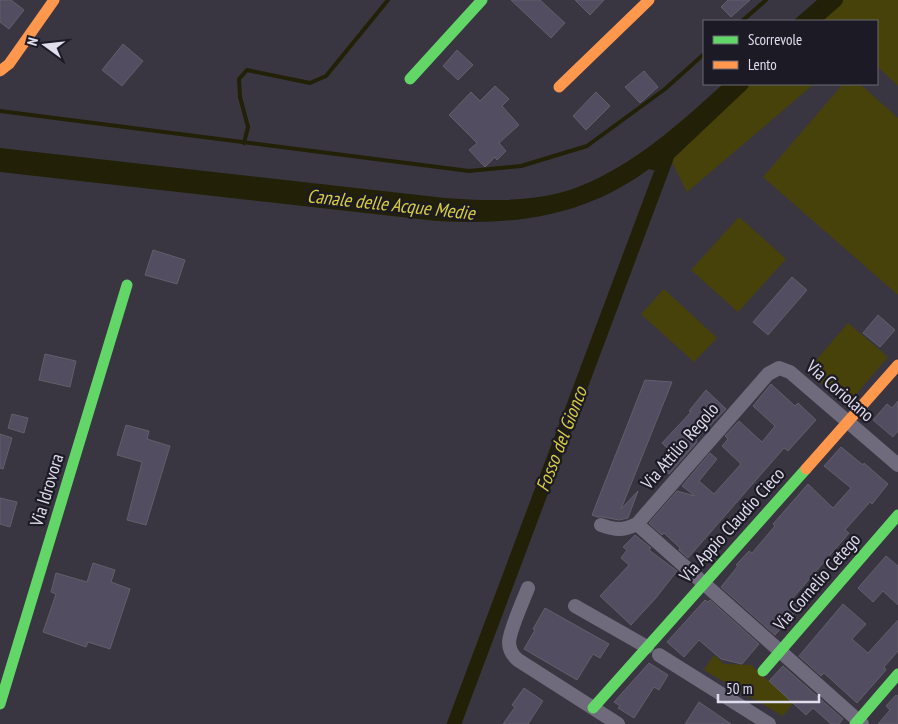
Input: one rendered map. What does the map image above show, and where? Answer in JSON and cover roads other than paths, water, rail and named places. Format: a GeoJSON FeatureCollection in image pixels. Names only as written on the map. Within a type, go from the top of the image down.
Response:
{"type":"FeatureCollection","features":[{"type":"Feature","properties":{"kind":"street"},"geometry":{"type":"LineString","coordinates":[[0,71],[9,64],[54,0]]}},
{"type":"Feature","properties":{"kind":"street"},"geometry":{"type":"LineString","coordinates":[[410,79],[482,0]]}},
{"type":"Feature","properties":{"kind":"street"},"geometry":{"type":"LineString","coordinates":[[559,87],[649,0]]}},
{"type":"Feature","properties":{"kind":"street","name":"Via Idrovora"},"geometry":{"type":"LineString","coordinates":[[0,704],[127,285]]}},
{"type":"Feature","properties":{"kind":"street","name":"Via Appio Claudio Cieco"},"geometry":{"type":"LineString","coordinates":[[593,708],[653,651],[704,584],[898,365]]}},
{"type":"Feature","properties":{"kind":"street","name":"Via Coriolano"},"geometry":{"type":"LineString","coordinates":[[779,368],[790,372],[898,466]]}},
{"type":"Feature","properties":{"kind":"street","name":"Via Attilio Regolo"},"geometry":{"type":"LineString","coordinates":[[637,524],[768,374],[779,368]]}},
{"type":"Feature","properties":{"kind":"street","name":"Via Cornelio Cetego"},"geometry":{"type":"LineString","coordinates":[[763,671],[898,516]]}},
{"type":"Feature","properties":{"kind":"street"},"geometry":{"type":"LineString","coordinates":[[601,525],[621,530],[637,524],[859,723],[898,674]]}},
{"type":"Feature","properties":{"kind":"street"},"geometry":{"type":"LineString","coordinates":[[528,588],[510,638],[513,654],[518,660],[618,724]]}},
{"type":"Feature","properties":{"kind":"street"},"geometry":{"type":"LineString","coordinates":[[575,606],[653,651],[769,724]]}},
{"type":"Feature","properties":{"kind":"water"},"geometry":{"type":"Polygon","coordinates":[[[817,0],[836,0],[813,20],[794,20],[817,0]]]}},
{"type":"Feature","properties":{"kind":"water"},"geometry":{"type":"Polygon","coordinates":[[[722,85],[741,85],[678,146],[642,174],[615,190],[588,203],[560,212],[531,218],[501,221],[437,221],[0,172],[0,148],[445,198],[512,200],[562,192],[599,178],[637,155],[690,114],[722,85]]]}},
{"type":"Feature","properties":{"kind":"waterway"},"geometry":{"type":"LineString","coordinates":[[244,143],[248,127],[240,97],[239,79],[247,70],[310,83],[326,76],[388,0]]}},
{"type":"Feature","properties":{"kind":"waterway"},"geometry":{"type":"LineString","coordinates":[[743,20],[766,0]]}},
{"type":"Feature","properties":{"kind":"waterway","name":"Canale delle Acque Medie"},"geometry":{"type":"LineString","coordinates":[[813,20],[836,0]]}},
{"type":"Feature","properties":{"kind":"waterway"},"geometry":{"type":"LineString","coordinates":[[0,111],[469,171],[521,166],[587,146],[665,89],[703,55]]}},
{"type":"Feature","properties":{"kind":"waterway","name":"Canale delle Acque Medie"},"geometry":{"type":"LineString","coordinates":[[653,163],[668,154],[741,85]]}},
{"type":"Feature","properties":{"kind":"waterway","name":"Fosso del Gionco"},"geometry":{"type":"LineString","coordinates":[[454,724],[668,154]]}}]}
